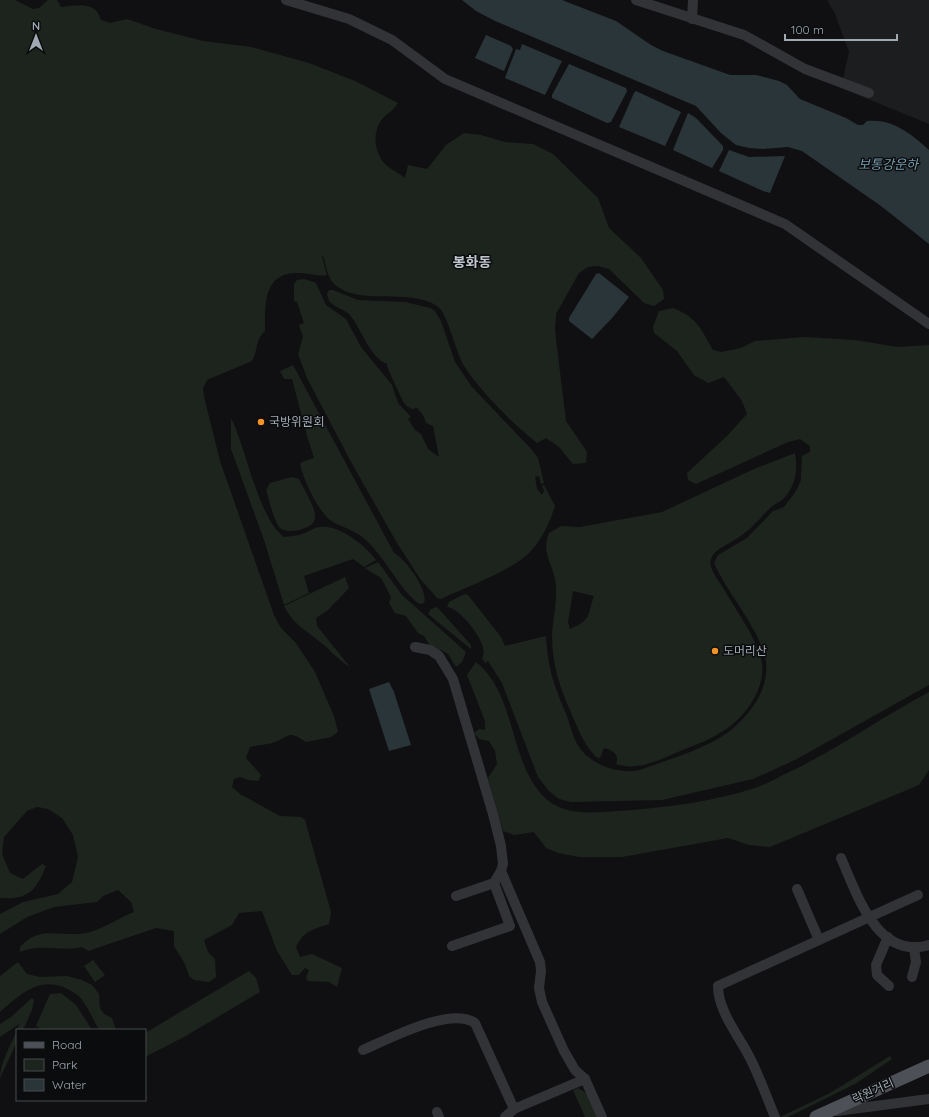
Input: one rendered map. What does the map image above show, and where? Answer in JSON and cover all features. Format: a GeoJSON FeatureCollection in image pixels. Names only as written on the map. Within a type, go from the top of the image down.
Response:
{"type":"FeatureCollection","features":[{"type":"Feature","properties":{"kind":"main road","name":"락원거리"},"geometry":{"type":"LineString","coordinates":[[816,1117],[929,1066]]}},
{"type":"Feature","properties":{"kind":"street"},"geometry":{"type":"LineString","coordinates":[[286,0],[356,22],[392,40],[445,80],[785,224],[929,324]]}},
{"type":"Feature","properties":{"kind":"street"},"geometry":{"type":"LineString","coordinates":[[636,0],[744,35],[804,69],[869,93]]}},
{"type":"Feature","properties":{"kind":"street"},"geometry":{"type":"LineString","coordinates":[[692,18],[693,0]]}},
{"type":"Feature","properties":{"kind":"street"},"geometry":{"type":"LineString","coordinates":[[415,647],[430,650],[439,656],[453,679],[494,814],[503,858],[501,871],[494,883],[456,896]]}},
{"type":"Feature","properties":{"kind":"street"},"geometry":{"type":"LineString","coordinates":[[841,858],[868,918],[892,941],[914,948],[929,945]]}},
{"type":"Feature","properties":{"kind":"street"},"geometry":{"type":"LineString","coordinates":[[501,871],[540,962],[541,971],[539,988],[542,1002],[564,1051],[575,1070],[585,1079],[602,1117]]}},
{"type":"Feature","properties":{"kind":"street"},"geometry":{"type":"LineString","coordinates":[[452,946],[510,926],[494,883]]}},
{"type":"Feature","properties":{"kind":"street"},"geometry":{"type":"LineString","coordinates":[[797,889],[818,940]]}},
{"type":"Feature","properties":{"kind":"street"},"geometry":{"type":"LineString","coordinates":[[775,1117],[750,1059],[727,1017],[718,994],[718,986],[918,895]]}},
{"type":"Feature","properties":{"kind":"street"},"geometry":{"type":"LineString","coordinates":[[888,937],[876,965],[877,975],[889,986]]}},
{"type":"Feature","properties":{"kind":"street"},"geometry":{"type":"LineString","coordinates":[[912,977],[916,962],[914,948]]}},
{"type":"Feature","properties":{"kind":"street"},"geometry":{"type":"LineString","coordinates":[[363,1050],[435,1020],[469,1018],[475,1023],[514,1109]]}},
{"type":"Feature","properties":{"kind":"street"},"geometry":{"type":"LineString","coordinates":[[505,1117],[514,1109],[585,1079]]}},
{"type":"Feature","properties":{"kind":"street"},"geometry":{"type":"LineString","coordinates":[[829,1111],[929,1099]]}},
{"type":"Feature","properties":{"kind":"shaded area"},"geometry":{"type":"Polygon","coordinates":[[[827,0],[929,0],[929,124],[841,88],[849,52],[835,14],[827,0]]]}},
{"type":"Feature","properties":{"kind":"green space"},"geometry":{"type":"Polygon","coordinates":[[[0,0],[15,0],[33,9],[39,8],[48,0],[57,0],[61,7],[80,5],[91,7],[99,14],[101,20],[110,23],[127,19],[156,29],[203,41],[251,47],[309,63],[355,81],[398,103],[379,124],[376,143],[379,155],[387,166],[405,178],[408,165],[427,169],[446,145],[464,133],[481,135],[505,142],[533,144],[553,154],[598,198],[609,228],[641,258],[663,290],[664,299],[654,306],[644,303],[609,269],[598,266],[588,267],[579,273],[556,314],[555,331],[566,421],[587,452],[586,463],[573,464],[559,447],[546,438],[537,443],[498,407],[479,386],[464,366],[445,316],[437,306],[412,298],[370,296],[344,291],[332,281],[328,274],[323,256],[327,275],[320,276],[300,273],[288,274],[279,277],[273,283],[266,300],[265,331],[259,338],[252,361],[207,380],[203,388],[220,461],[274,615],[281,628],[296,643],[315,672],[334,716],[338,732],[331,737],[306,742],[290,735],[272,743],[250,747],[246,758],[261,775],[258,781],[240,777],[234,779],[232,787],[240,794],[280,816],[301,817],[305,820],[331,912],[329,924],[310,931],[302,937],[296,947],[300,957],[312,954],[342,968],[337,987],[329,982],[308,981],[306,978],[309,970],[305,968],[299,975],[292,975],[277,951],[262,911],[239,913],[232,925],[204,940],[208,952],[215,959],[216,977],[209,982],[194,980],[189,976],[185,964],[174,946],[174,931],[156,928],[88,951],[82,947],[66,949],[35,948],[20,952],[20,947],[28,940],[36,936],[51,933],[77,934],[91,932],[134,912],[131,902],[118,890],[103,896],[97,902],[54,907],[27,917],[0,934],[0,914],[23,902],[58,894],[72,882],[78,857],[73,835],[62,818],[48,809],[37,807],[27,811],[4,837],[2,854],[10,873],[23,879],[42,864],[46,866],[39,882],[30,892],[18,897],[0,898],[0,0]]]}},
{"type":"Feature","properties":{"kind":"green space"},"geometry":{"type":"Polygon","coordinates":[[[304,279],[316,283],[326,305],[346,319],[361,347],[392,385],[398,403],[411,417],[408,419],[415,430],[421,434],[428,449],[439,457],[433,426],[426,423],[423,415],[417,408],[412,409],[405,404],[391,377],[387,364],[376,356],[350,315],[331,303],[327,294],[329,290],[333,290],[358,300],[405,302],[430,308],[435,311],[441,321],[455,362],[472,387],[538,458],[544,483],[541,484],[539,476],[535,477],[537,489],[542,495],[544,491],[542,486],[544,485],[555,506],[548,525],[541,538],[528,554],[499,573],[441,599],[437,598],[421,580],[397,543],[351,462],[307,378],[298,354],[303,337],[299,325],[304,323],[297,302],[294,301],[294,284],[297,280],[304,279]]]}},
{"type":"Feature","properties":{"kind":"green space"},"geometry":{"type":"Polygon","coordinates":[[[673,308],[688,316],[698,324],[713,350],[721,352],[741,348],[755,341],[805,337],[855,340],[897,347],[929,345],[929,685],[795,760],[753,779],[662,800],[571,802],[559,799],[549,791],[538,777],[502,683],[488,661],[485,663],[482,658],[484,652],[478,636],[459,613],[447,607],[449,602],[465,594],[468,595],[501,637],[505,646],[546,636],[548,658],[552,677],[576,742],[581,750],[595,762],[613,769],[622,771],[640,770],[707,745],[727,733],[736,726],[752,708],[763,687],[766,676],[764,653],[754,629],[726,586],[714,563],[718,555],[747,538],[773,511],[784,507],[796,491],[801,480],[802,456],[810,452],[810,446],[800,439],[788,442],[696,484],[688,480],[687,473],[727,436],[747,414],[742,401],[724,377],[708,383],[694,375],[677,351],[654,333],[653,327],[659,311],[673,308]]]}},
{"type":"Feature","properties":{"kind":"green space"},"geometry":{"type":"Polygon","coordinates":[[[293,365],[394,553],[404,561],[420,583],[425,598],[424,603],[419,604],[405,590],[376,550],[365,539],[328,518],[322,512],[312,496],[300,464],[314,458],[292,379],[284,379],[280,371],[293,365]]]}},
{"type":"Feature","properties":{"kind":"green space"},"geometry":{"type":"Polygon","coordinates":[[[231,418],[237,431],[260,499],[275,528],[284,537],[300,535],[319,527],[335,529],[343,532],[358,542],[376,560],[364,567],[353,559],[304,576],[309,593],[284,605],[264,540],[231,449],[231,418]]]}},
{"type":"Feature","properties":{"kind":"green space"},"geometry":{"type":"Polygon","coordinates":[[[795,453],[795,477],[788,493],[782,500],[769,509],[745,533],[715,552],[710,562],[714,573],[749,630],[758,648],[762,669],[758,690],[753,700],[740,718],[723,731],[660,760],[642,765],[625,766],[616,764],[617,758],[615,753],[604,748],[600,758],[596,757],[585,742],[577,726],[564,695],[555,666],[552,635],[556,586],[546,547],[549,533],[561,526],[580,527],[662,512],[754,469],[795,453]],[[573,591],[568,622],[570,629],[582,623],[588,616],[594,596],[573,591]]]}},
{"type":"Feature","properties":{"kind":"green space"},"geometry":{"type":"Polygon","coordinates":[[[292,477],[299,479],[311,502],[315,516],[312,524],[307,527],[301,530],[289,531],[280,528],[278,525],[266,490],[270,483],[292,477]]]}},
{"type":"Feature","properties":{"kind":"green space"},"geometry":{"type":"Polygon","coordinates":[[[378,562],[402,595],[466,652],[462,662],[456,667],[448,654],[441,650],[434,650],[430,646],[424,636],[418,633],[406,616],[395,613],[389,603],[391,597],[381,578],[365,568],[378,562]]]}},
{"type":"Feature","properties":{"kind":"green space"},"geometry":{"type":"Polygon","coordinates":[[[345,577],[349,588],[328,610],[316,618],[317,626],[350,667],[292,619],[284,606],[345,577]]]}},
{"type":"Feature","properties":{"kind":"green space"},"geometry":{"type":"Polygon","coordinates":[[[437,607],[471,645],[471,649],[428,614],[431,609],[437,607]]]}},
{"type":"Feature","properties":{"kind":"green space"},"geometry":{"type":"Polygon","coordinates":[[[476,662],[489,676],[499,692],[506,709],[517,747],[532,782],[544,797],[552,803],[569,810],[579,812],[599,812],[670,806],[704,801],[755,788],[804,765],[929,692],[929,770],[919,785],[770,847],[749,845],[728,838],[622,857],[579,857],[558,853],[546,848],[534,832],[514,835],[503,831],[488,778],[497,764],[495,751],[489,741],[479,739],[474,733],[479,729],[485,730],[485,721],[467,675],[476,662]]]}},
{"type":"Feature","properties":{"kind":"green space"},"geometry":{"type":"Polygon","coordinates":[[[93,960],[105,975],[95,982],[84,966],[93,960]]]}},
{"type":"Feature","properties":{"kind":"green space"},"geometry":{"type":"Polygon","coordinates":[[[18,962],[27,974],[40,977],[67,976],[82,980],[92,985],[99,994],[100,1008],[104,1014],[112,1018],[116,1029],[98,1028],[80,997],[65,988],[54,985],[44,984],[26,991],[0,1012],[0,976],[18,962]]]}},
{"type":"Feature","properties":{"kind":"green space"},"geometry":{"type":"Polygon","coordinates":[[[249,971],[256,978],[260,992],[184,1037],[146,1056],[146,1032],[249,971]]]}},
{"type":"Feature","properties":{"kind":"green space"},"geometry":{"type":"Polygon","coordinates":[[[61,993],[76,1005],[91,1029],[41,1029],[36,1026],[50,994],[61,993]]]}},
{"type":"Feature","properties":{"kind":"green space"},"geometry":{"type":"Polygon","coordinates":[[[32,998],[34,1000],[32,1010],[23,1029],[17,1029],[19,1024],[0,1037],[0,1024],[11,1017],[32,998]]]}},
{"type":"Feature","properties":{"kind":"green space"},"geometry":{"type":"Polygon","coordinates":[[[16,1032],[16,1044],[0,1078],[0,1072],[16,1032]]]}},
{"type":"Feature","properties":{"kind":"green space"},"geometry":{"type":"Polygon","coordinates":[[[890,1056],[892,1059],[855,1084],[788,1117],[780,1117],[830,1093],[890,1056]]]}},
{"type":"Feature","properties":{"kind":"green space"},"geometry":{"type":"Polygon","coordinates":[[[578,1088],[588,1096],[598,1117],[585,1117],[573,1090],[578,1088]]]}},
{"type":"Feature","properties":{"kind":"water","name":"보통강운하"},"geometry":{"type":"Polygon","coordinates":[[[462,0],[562,0],[616,21],[651,45],[663,51],[730,75],[756,75],[779,81],[787,85],[800,99],[846,118],[858,125],[863,125],[867,121],[876,121],[885,122],[901,128],[929,150],[929,244],[881,206],[802,151],[788,147],[763,149],[736,145],[721,133],[696,106],[495,21],[476,11],[462,0]]]}},
{"type":"Feature","properties":{"kind":"water"},"geometry":{"type":"Polygon","coordinates":[[[486,35],[511,46],[513,49],[504,71],[475,58],[486,35]]]}},
{"type":"Feature","properties":{"kind":"water"},"geometry":{"type":"Polygon","coordinates":[[[522,44],[562,61],[545,95],[505,78],[516,49],[520,50],[522,44]]]}},
{"type":"Feature","properties":{"kind":"water"},"geometry":{"type":"Polygon","coordinates":[[[569,64],[626,88],[627,91],[611,122],[607,123],[552,98],[552,95],[569,64]]]}},
{"type":"Feature","properties":{"kind":"water"},"geometry":{"type":"Polygon","coordinates":[[[636,91],[681,112],[665,146],[619,127],[636,91]]]}},
{"type":"Feature","properties":{"kind":"water"},"geometry":{"type":"Polygon","coordinates":[[[688,113],[696,118],[723,146],[723,150],[712,168],[673,150],[688,113]]]}},
{"type":"Feature","properties":{"kind":"water"},"geometry":{"type":"Polygon","coordinates":[[[729,150],[749,157],[785,156],[770,193],[719,171],[729,150]]]}},
{"type":"Feature","properties":{"kind":"water"},"geometry":{"type":"Polygon","coordinates":[[[599,273],[629,297],[613,317],[592,339],[569,321],[569,318],[596,274],[599,273]]]}},
{"type":"Feature","properties":{"kind":"water"},"geometry":{"type":"Polygon","coordinates":[[[389,682],[394,692],[411,745],[389,751],[369,689],[389,682]]]}},
{"type":"Feature","properties":{"kind":"place","name":"국방위원회"},"geometry":{"type":"Point","coordinates":[261,422]}},
{"type":"Feature","properties":{"kind":"place","name":"도머리산"},"geometry":{"type":"Point","coordinates":[715,651]}},
{"type":"Feature","properties":{"kind":"district","name":"봉화동"},"geometry":{"type":"Point","coordinates":[472,262]}}]}
